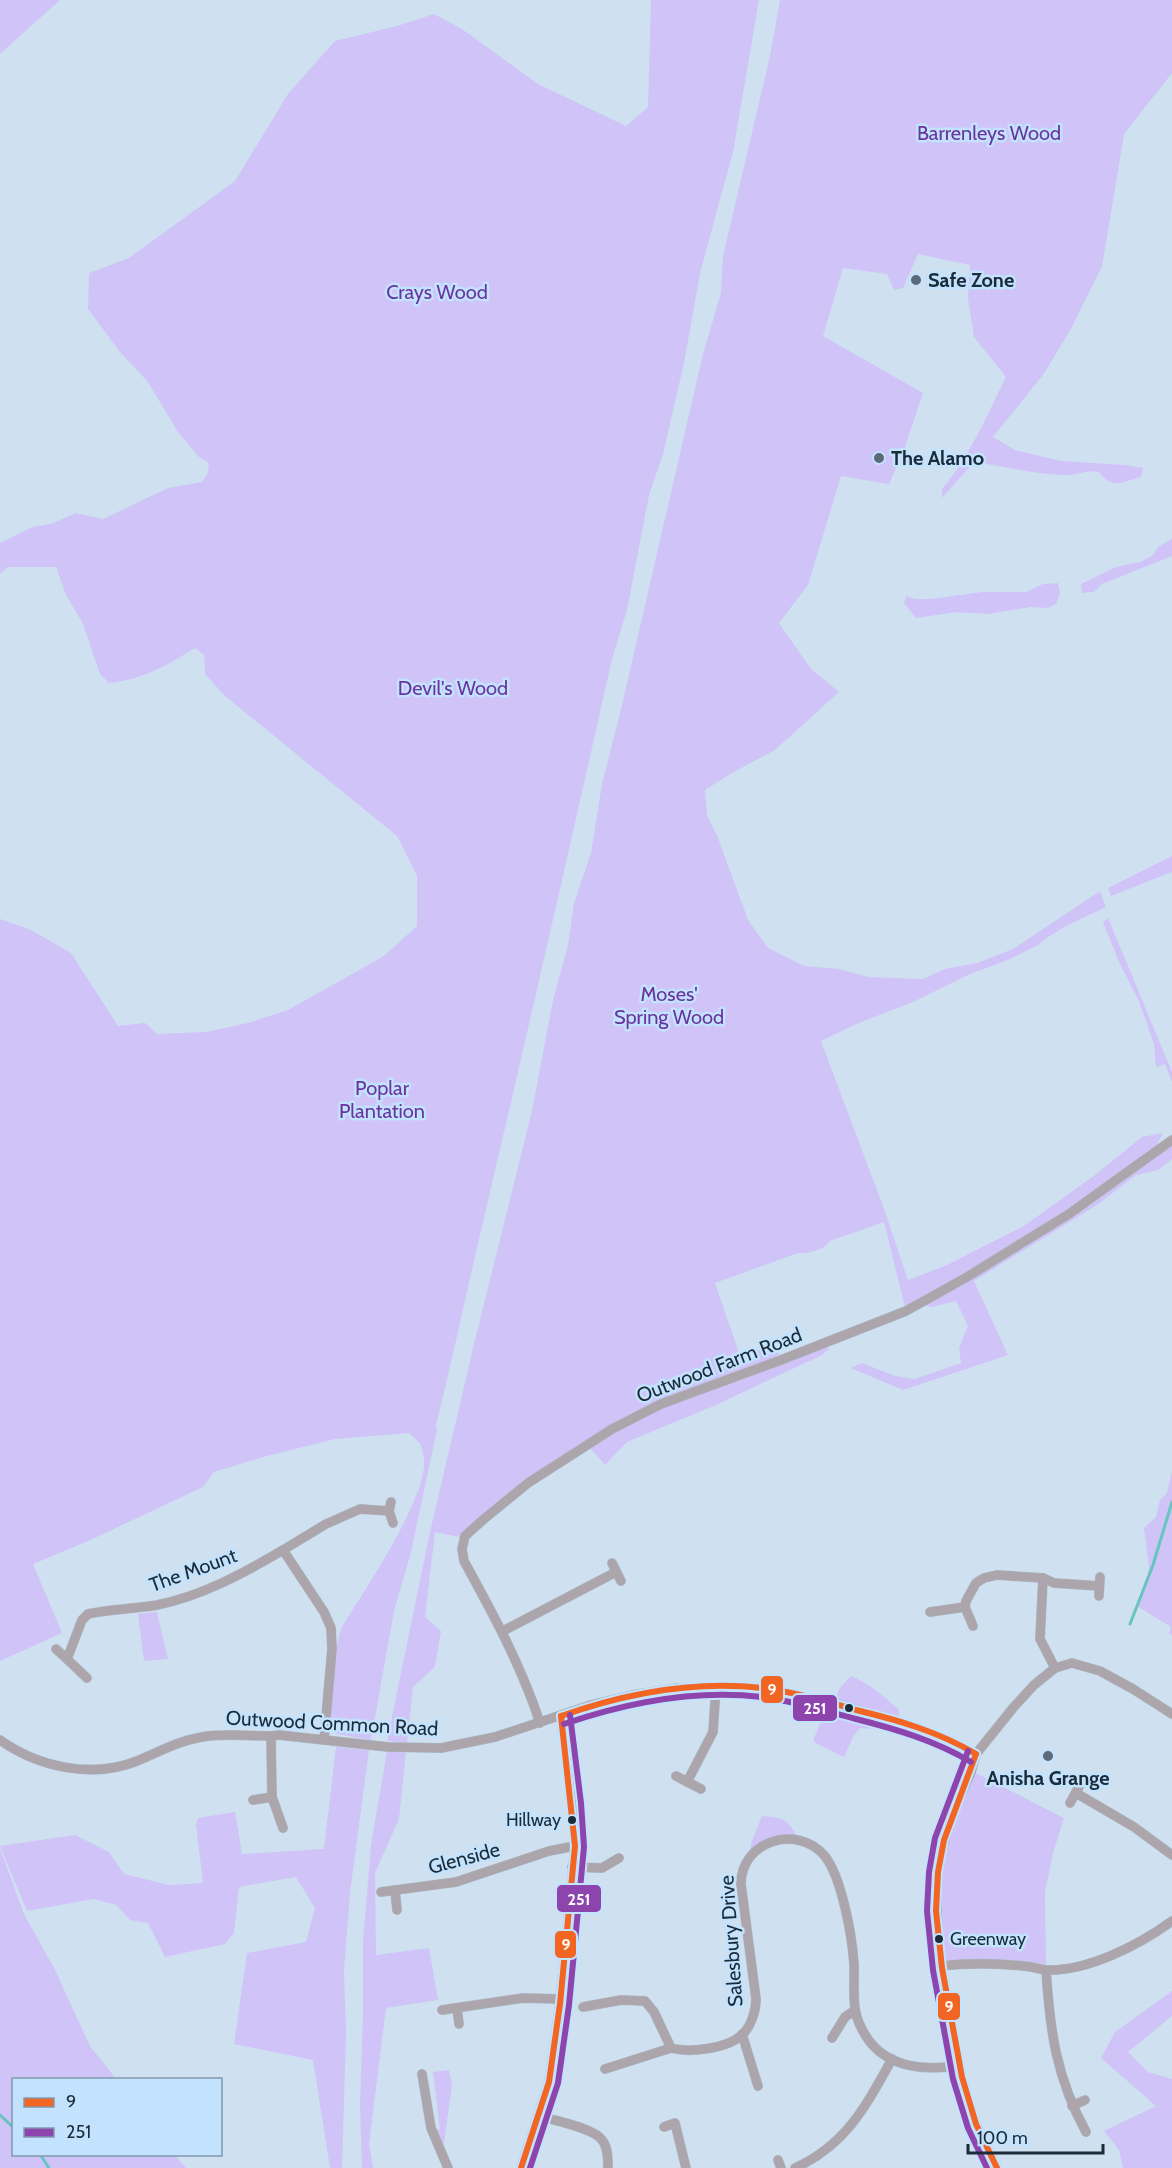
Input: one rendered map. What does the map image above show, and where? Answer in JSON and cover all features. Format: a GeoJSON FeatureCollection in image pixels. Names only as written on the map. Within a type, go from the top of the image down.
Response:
{"type":"FeatureCollection","features":[{"type":"Feature","properties":{"kind":"street","name":"Outwood Farm Road"},"geometry":{"type":"LineString","coordinates":[[540,1723],[524,1678],[502,1631],[464,1561],[462,1549],[465,1536],[528,1483],[590,1442],[661,1404],[791,1357],[906,1311],[967,1277],[1069,1214],[1172,1140]]}},
{"type":"Feature","properties":{"kind":"street"},"geometry":{"type":"LineString","coordinates":[[324,1740],[332,1628],[283,1550],[326,1524],[360,1509],[390,1507],[393,1523]]}},
{"type":"Feature","properties":{"kind":"street","name":"The Mount"},"geometry":{"type":"LineString","coordinates":[[67,1659],[82,1620],[88,1614],[158,1605],[181,1598],[239,1575],[283,1550]]}},
{"type":"Feature","properties":{"kind":"street"},"geometry":{"type":"LineString","coordinates":[[502,1631],[614,1568],[621,1581]]}},
{"type":"Feature","properties":{"kind":"street"},"geometry":{"type":"LineString","coordinates":[[973,1626],[965,1607],[969,1593],[976,1583],[984,1578],[997,1575],[1043,1578],[1054,1583],[1099,1586]]}},
{"type":"Feature","properties":{"kind":"street"},"geometry":{"type":"LineString","coordinates":[[1043,1578],[1040,1639],[1055,1668]]}},
{"type":"Feature","properties":{"kind":"street"},"geometry":{"type":"LineString","coordinates":[[930,1612],[965,1607]]}},
{"type":"Feature","properties":{"kind":"street"},"geometry":{"type":"LineString","coordinates":[[56,1649],[87,1678]]}},
{"type":"Feature","properties":{"kind":"street"},"geometry":{"type":"LineString","coordinates":[[997,2168],[974,2120],[958,2066],[940,1966],[935,1909],[936,1885],[950,1820],[971,1772],[976,1754],[1012,1708],[1034,1685],[1055,1668],[1072,1664],[1100,1671],[1134,1689],[1172,1714]]}},
{"type":"Feature","properties":{"kind":"street"},"geometry":{"type":"LineString","coordinates":[[687,1782],[712,1732],[716,1687]]}},
{"type":"Feature","properties":{"kind":"street","name":"Outwood Common Road"},"geometry":{"type":"LineString","coordinates":[[0,1740],[20,1752],[45,1762],[83,1770],[100,1769],[136,1761],[166,1746],[217,1735],[279,1735],[388,1748],[455,1746],[495,1737],[591,1705],[633,1695],[677,1688],[716,1687],[762,1688],[834,1703],[914,1727],[976,1754]]}},
{"type":"Feature","properties":{"kind":"street"},"geometry":{"type":"LineString","coordinates":[[521,2168],[549,2082],[560,1999],[575,1846],[566,1714]]}},
{"type":"Feature","properties":{"kind":"street"},"geometry":{"type":"LineString","coordinates":[[271,1736],[272,1797],[283,1828]]}},
{"type":"Feature","properties":{"kind":"street"},"geometry":{"type":"LineString","coordinates":[[676,1776],[701,1790]]}},
{"type":"Feature","properties":{"kind":"street"},"geometry":{"type":"LineString","coordinates":[[1070,1803],[1078,1789],[1172,1855]]}},
{"type":"Feature","properties":{"kind":"street"},"geometry":{"type":"LineString","coordinates":[[253,1800],[272,1797]]}},
{"type":"Feature","properties":{"kind":"street","name":"Salesbury Drive"},"geometry":{"type":"LineString","coordinates":[[604,2069],[671,2048],[683,2051],[708,2048],[742,2034],[753,2016],[756,1999],[741,1875],[752,1853],[775,1840],[801,1842],[814,1847],[829,1863],[839,1889],[850,1934],[854,1966],[854,2011],[871,2042],[892,2059],[917,2067],[958,2066]]}},
{"type":"Feature","properties":{"kind":"street","name":"Glenside"},"geometry":{"type":"LineString","coordinates":[[381,1892],[456,1882],[575,1846]]}},
{"type":"Feature","properties":{"kind":"street"},"geometry":{"type":"LineString","coordinates":[[572,1867],[602,1868],[619,1858]]}},
{"type":"Feature","properties":{"kind":"street"},"geometry":{"type":"LineString","coordinates":[[395,1890],[398,1910]]}},
{"type":"Feature","properties":{"kind":"street"},"geometry":{"type":"LineString","coordinates":[[940,1966],[989,1963],[1046,1970],[1084,1964],[1108,1957],[1172,1921]]}},
{"type":"Feature","properties":{"kind":"street"},"geometry":{"type":"LineString","coordinates":[[1046,1970],[1052,2043],[1072,2106],[1086,2132]]}},
{"type":"Feature","properties":{"kind":"street"},"geometry":{"type":"LineString","coordinates":[[442,2010],[523,1998],[560,1999]]}},
{"type":"Feature","properties":{"kind":"street"},"geometry":{"type":"LineString","coordinates":[[583,2007],[621,2000],[645,2001],[654,2012],[671,2048]]}},
{"type":"Feature","properties":{"kind":"street"},"geometry":{"type":"LineString","coordinates":[[457,2008],[459,2024]]}},
{"type":"Feature","properties":{"kind":"street"},"geometry":{"type":"LineString","coordinates":[[832,2038],[845,2017],[854,2011]]}},
{"type":"Feature","properties":{"kind":"street"},"geometry":{"type":"LineString","coordinates":[[742,2034],[758,2086]]}},
{"type":"Feature","properties":{"kind":"street"},"geometry":{"type":"LineString","coordinates":[[795,2168],[819,2154],[847,2132],[859,2117],[892,2059]]}},
{"type":"Feature","properties":{"kind":"street"},"geometry":{"type":"LineString","coordinates":[[422,2074],[431,2128],[448,2168]]}},
{"type":"Feature","properties":{"kind":"street"},"geometry":{"type":"LineString","coordinates":[[1072,2106],[1085,2100]]}},
{"type":"Feature","properties":{"kind":"street"},"geometry":{"type":"LineString","coordinates":[[539,2116],[585,2130],[602,2138],[606,2147],[608,2168]]}},
{"type":"Feature","properties":{"kind":"street"},"geometry":{"type":"LineString","coordinates":[[664,2127],[675,2123],[686,2168]]}},
{"type":"Feature","properties":{"kind":"green space"},"geometry":{"type":"Polygon","coordinates":[[[0,0],[60,0],[0,54],[0,0]]]}},
{"type":"Feature","properties":{"kind":"green space"},"geometry":{"type":"Polygon","coordinates":[[[651,0],[759,0],[733,152],[700,273],[684,363],[663,454],[649,495],[627,610],[612,659],[436,1425],[437,1430],[411,1552],[394,1611],[371,1740],[337,1734],[331,1713],[333,1665],[342,1627],[405,1521],[422,1478],[424,1461],[420,1443],[409,1433],[335,1439],[214,1472],[203,1487],[86,1542],[33,1564],[62,1633],[0,1661],[0,919],[31,930],[71,953],[118,1026],[145,1023],[157,1034],[206,1032],[248,1023],[288,1010],[384,956],[417,926],[417,876],[397,836],[225,696],[205,674],[204,655],[195,648],[154,671],[132,679],[109,683],[100,674],[83,624],[66,595],[56,567],[8,567],[0,574],[0,543],[32,527],[51,524],[76,513],[103,519],[168,488],[202,482],[208,473],[209,463],[199,457],[178,432],[148,382],[120,352],[88,309],[89,273],[129,258],[235,181],[288,94],[335,41],[397,26],[434,14],[462,29],[538,84],[626,126],[648,107],[651,0]]]}},
{"type":"Feature","properties":{"kind":"green space"},"geometry":{"type":"Polygon","coordinates":[[[780,0],[1172,0],[1172,73],[1124,134],[1102,266],[1071,329],[1043,375],[993,437],[1015,450],[1061,461],[1143,468],[1141,477],[1113,483],[1099,472],[1052,474],[974,462],[942,498],[942,489],[970,449],[1006,377],[974,337],[968,299],[970,265],[918,254],[903,288],[894,290],[887,274],[843,268],[823,336],[923,393],[904,450],[889,484],[841,476],[808,585],[779,623],[811,669],[839,692],[775,750],[705,790],[707,816],[717,835],[748,920],[768,948],[804,966],[839,969],[868,977],[923,979],[945,969],[977,963],[1013,949],[1100,891],[1106,907],[1066,926],[1038,945],[821,1041],[883,1206],[908,1280],[947,1265],[1024,1226],[1095,1175],[1142,1137],[1163,1133],[1152,1154],[1172,1141],[1172,1159],[1158,1170],[1136,1175],[1097,1205],[974,1281],[1008,1355],[903,1390],[851,1368],[862,1363],[895,1376],[915,1379],[961,1363],[959,1348],[968,1326],[956,1301],[932,1307],[919,1304],[906,1311],[884,1222],[830,1241],[823,1248],[808,1253],[798,1253],[715,1283],[739,1353],[777,1347],[781,1360],[693,1393],[590,1442],[522,1481],[460,1537],[435,1532],[425,1617],[441,1631],[435,1667],[413,1687],[407,1743],[387,1741],[430,1532],[532,1111],[553,1000],[568,945],[574,903],[591,853],[602,784],[703,354],[721,293],[723,256],[770,56],[780,0]]]}},
{"type":"Feature","properties":{"kind":"green space"},"geometry":{"type":"Polygon","coordinates":[[[1172,539],[1172,556],[1102,584],[1094,592],[1082,593],[1081,584],[1116,567],[1140,562],[1152,556],[1158,547],[1172,539]]]}},
{"type":"Feature","properties":{"kind":"green space"},"geometry":{"type":"Polygon","coordinates":[[[1058,583],[1060,593],[1056,604],[1048,608],[1031,607],[988,614],[957,612],[916,618],[904,603],[906,596],[915,599],[931,599],[982,592],[1026,592],[1043,584],[1058,583]]]}},
{"type":"Feature","properties":{"kind":"green space"},"geometry":{"type":"Polygon","coordinates":[[[1172,856],[1172,872],[1111,896],[1108,888],[1172,856]]]}},
{"type":"Feature","properties":{"kind":"green space"},"geometry":{"type":"Polygon","coordinates":[[[1108,918],[1172,1072],[1172,1082],[1165,1064],[1156,1067],[1154,1044],[1139,1001],[1119,962],[1103,922],[1108,918]]]}},
{"type":"Feature","properties":{"kind":"green space"},"geometry":{"type":"Polygon","coordinates":[[[827,1346],[829,1349],[822,1355],[716,1405],[627,1442],[605,1465],[588,1446],[661,1406],[827,1346]]]}},
{"type":"Feature","properties":{"kind":"green space"},"geometry":{"type":"Polygon","coordinates":[[[1172,1471],[1172,1635],[1169,1633],[1171,1627],[1137,1606],[1148,1579],[1149,1567],[1144,1528],[1156,1517],[1160,1500],[1167,1493],[1172,1471]]]}},
{"type":"Feature","properties":{"kind":"green space"},"geometry":{"type":"Polygon","coordinates":[[[157,1612],[168,1659],[144,1661],[138,1614],[157,1612]]]}},
{"type":"Feature","properties":{"kind":"green space"},"geometry":{"type":"Polygon","coordinates":[[[851,1676],[876,1691],[899,1710],[899,1722],[896,1734],[860,1728],[844,1757],[814,1742],[814,1738],[829,1702],[834,1703],[839,1689],[851,1676]]]}},
{"type":"Feature","properties":{"kind":"green space"},"geometry":{"type":"Polygon","coordinates":[[[336,1747],[369,1750],[350,1893],[344,1970],[346,2034],[342,2168],[330,2168],[313,2060],[234,2044],[247,1953],[306,1942],[315,1908],[296,1877],[239,1887],[234,1933],[225,1944],[165,1957],[148,1923],[130,1920],[116,1905],[94,1899],[27,1911],[0,1846],[75,1835],[109,1852],[124,1874],[169,1885],[203,1883],[196,1824],[198,1818],[235,1812],[242,1854],[324,1849],[336,1747]]]}},
{"type":"Feature","properties":{"kind":"green space"},"geometry":{"type":"Polygon","coordinates":[[[387,1751],[406,1753],[399,1819],[375,1873],[376,1955],[429,1948],[438,2000],[386,2008],[369,2144],[373,2168],[362,2168],[360,2105],[363,1941],[371,1845],[387,1751]]]}},
{"type":"Feature","properties":{"kind":"green space"},"geometry":{"type":"Polygon","coordinates":[[[970,1770],[1064,1818],[1053,1853],[1045,1892],[1046,1970],[940,1966],[938,1949],[941,1854],[970,1770]]]}},
{"type":"Feature","properties":{"kind":"green space"},"geometry":{"type":"Polygon","coordinates":[[[762,1816],[778,1818],[786,1822],[801,1842],[790,1840],[751,1853],[751,1843],[762,1816]]]}},
{"type":"Feature","properties":{"kind":"green space"},"geometry":{"type":"Polygon","coordinates":[[[0,1848],[24,1914],[55,1970],[90,2046],[115,2078],[12,2078],[12,2156],[176,2156],[186,2168],[0,2168],[0,1848]]]}},
{"type":"Feature","properties":{"kind":"green space"},"geometry":{"type":"Polygon","coordinates":[[[1172,1991],[1172,2016],[1128,2052],[1148,2072],[1172,2079],[1172,2168],[1123,2168],[1119,2150],[1104,2131],[1156,2106],[1101,2058],[1115,2032],[1172,1991]]]}},
{"type":"Feature","properties":{"kind":"green space"},"geometry":{"type":"Polygon","coordinates":[[[449,2070],[452,2085],[444,2143],[442,2144],[436,2129],[440,2129],[433,2072],[449,2070]]]}},
{"type":"Feature","properties":{"kind":"waterway"},"geometry":{"type":"LineString","coordinates":[[1130,1624],[1153,1565],[1172,1502]]}},
{"type":"Feature","properties":{"kind":"waterway"},"geometry":{"type":"LineString","coordinates":[[0,2115],[12,2126]]}},
{"type":"Feature","properties":{"kind":"waterway"},"geometry":{"type":"LineString","coordinates":[[41,2156],[49,2168]]}},
{"type":"Feature","properties":{"kind":"transit line","name":"9"},"geometry":{"type":"LineString","coordinates":[[561,1716],[610,1701],[660,1690],[711,1686],[763,1688],[810,1697],[903,1723],[948,1739],[976,1754]]}},
{"type":"Feature","properties":{"kind":"transit line","name":"251"},"geometry":{"type":"LineString","coordinates":[[564,1724],[612,1709],[662,1699],[711,1695],[762,1697],[809,1706],[901,1731],[944,1748],[971,1762]]}},
{"type":"Feature","properties":{"kind":"transit line","name":"251"},"geometry":{"type":"LineString","coordinates":[[530,2168],[558,2083],[569,2005],[584,1847],[570,1715]]}},
{"type":"Feature","properties":{"kind":"transit line","name":"9"},"geometry":{"type":"LineString","coordinates":[[521,2168],[549,2082],[560,2004],[575,1846],[561,1716]]}},
{"type":"Feature","properties":{"kind":"transit line","name":"251"},"geometry":{"type":"LineString","coordinates":[[968,1751],[935,1838],[929,1872],[927,1911],[933,1970],[953,2079],[968,2128],[987,2168]]}},
{"type":"Feature","properties":{"kind":"transit line","name":"9"},"geometry":{"type":"LineString","coordinates":[[976,1754],[944,1840],[938,1872],[936,1911],[942,1968],[962,2077],[976,2124],[997,2168]]}},
{"type":"Feature","properties":{"kind":"place","name":"Safe Zone"},"geometry":{"type":"Point","coordinates":[916,280]}},
{"type":"Feature","properties":{"kind":"place","name":"The Alamo"},"geometry":{"type":"Point","coordinates":[879,458]}},
{"type":"Feature","properties":{"kind":"place","name":"Anisha Grange"},"geometry":{"type":"Point","coordinates":[1048,1756]}},
{"type":"Feature","properties":{"kind":"place","name":"Hillway"},"geometry":{"type":"Point","coordinates":[572,1820]}},
{"type":"Feature","properties":{"kind":"place","name":"Greenway"},"geometry":{"type":"Point","coordinates":[939,1939]}},
{"type":"Feature","properties":{"kind":"park label","name":"Barrenleys Wood"},"geometry":{"type":"Point","coordinates":[989,133]}},
{"type":"Feature","properties":{"kind":"park label","name":"Crays Wood"},"geometry":{"type":"Point","coordinates":[437,292]}},
{"type":"Feature","properties":{"kind":"park label","name":"Devil's Wood"},"geometry":{"type":"Point","coordinates":[453,688]}},
{"type":"Feature","properties":{"kind":"park label","name":"Moses' Spring Wood"},"geometry":{"type":"Point","coordinates":[669,1006]}},
{"type":"Feature","properties":{"kind":"park label","name":"Poplar Plantation"},"geometry":{"type":"Point","coordinates":[382,1100]}}]}
